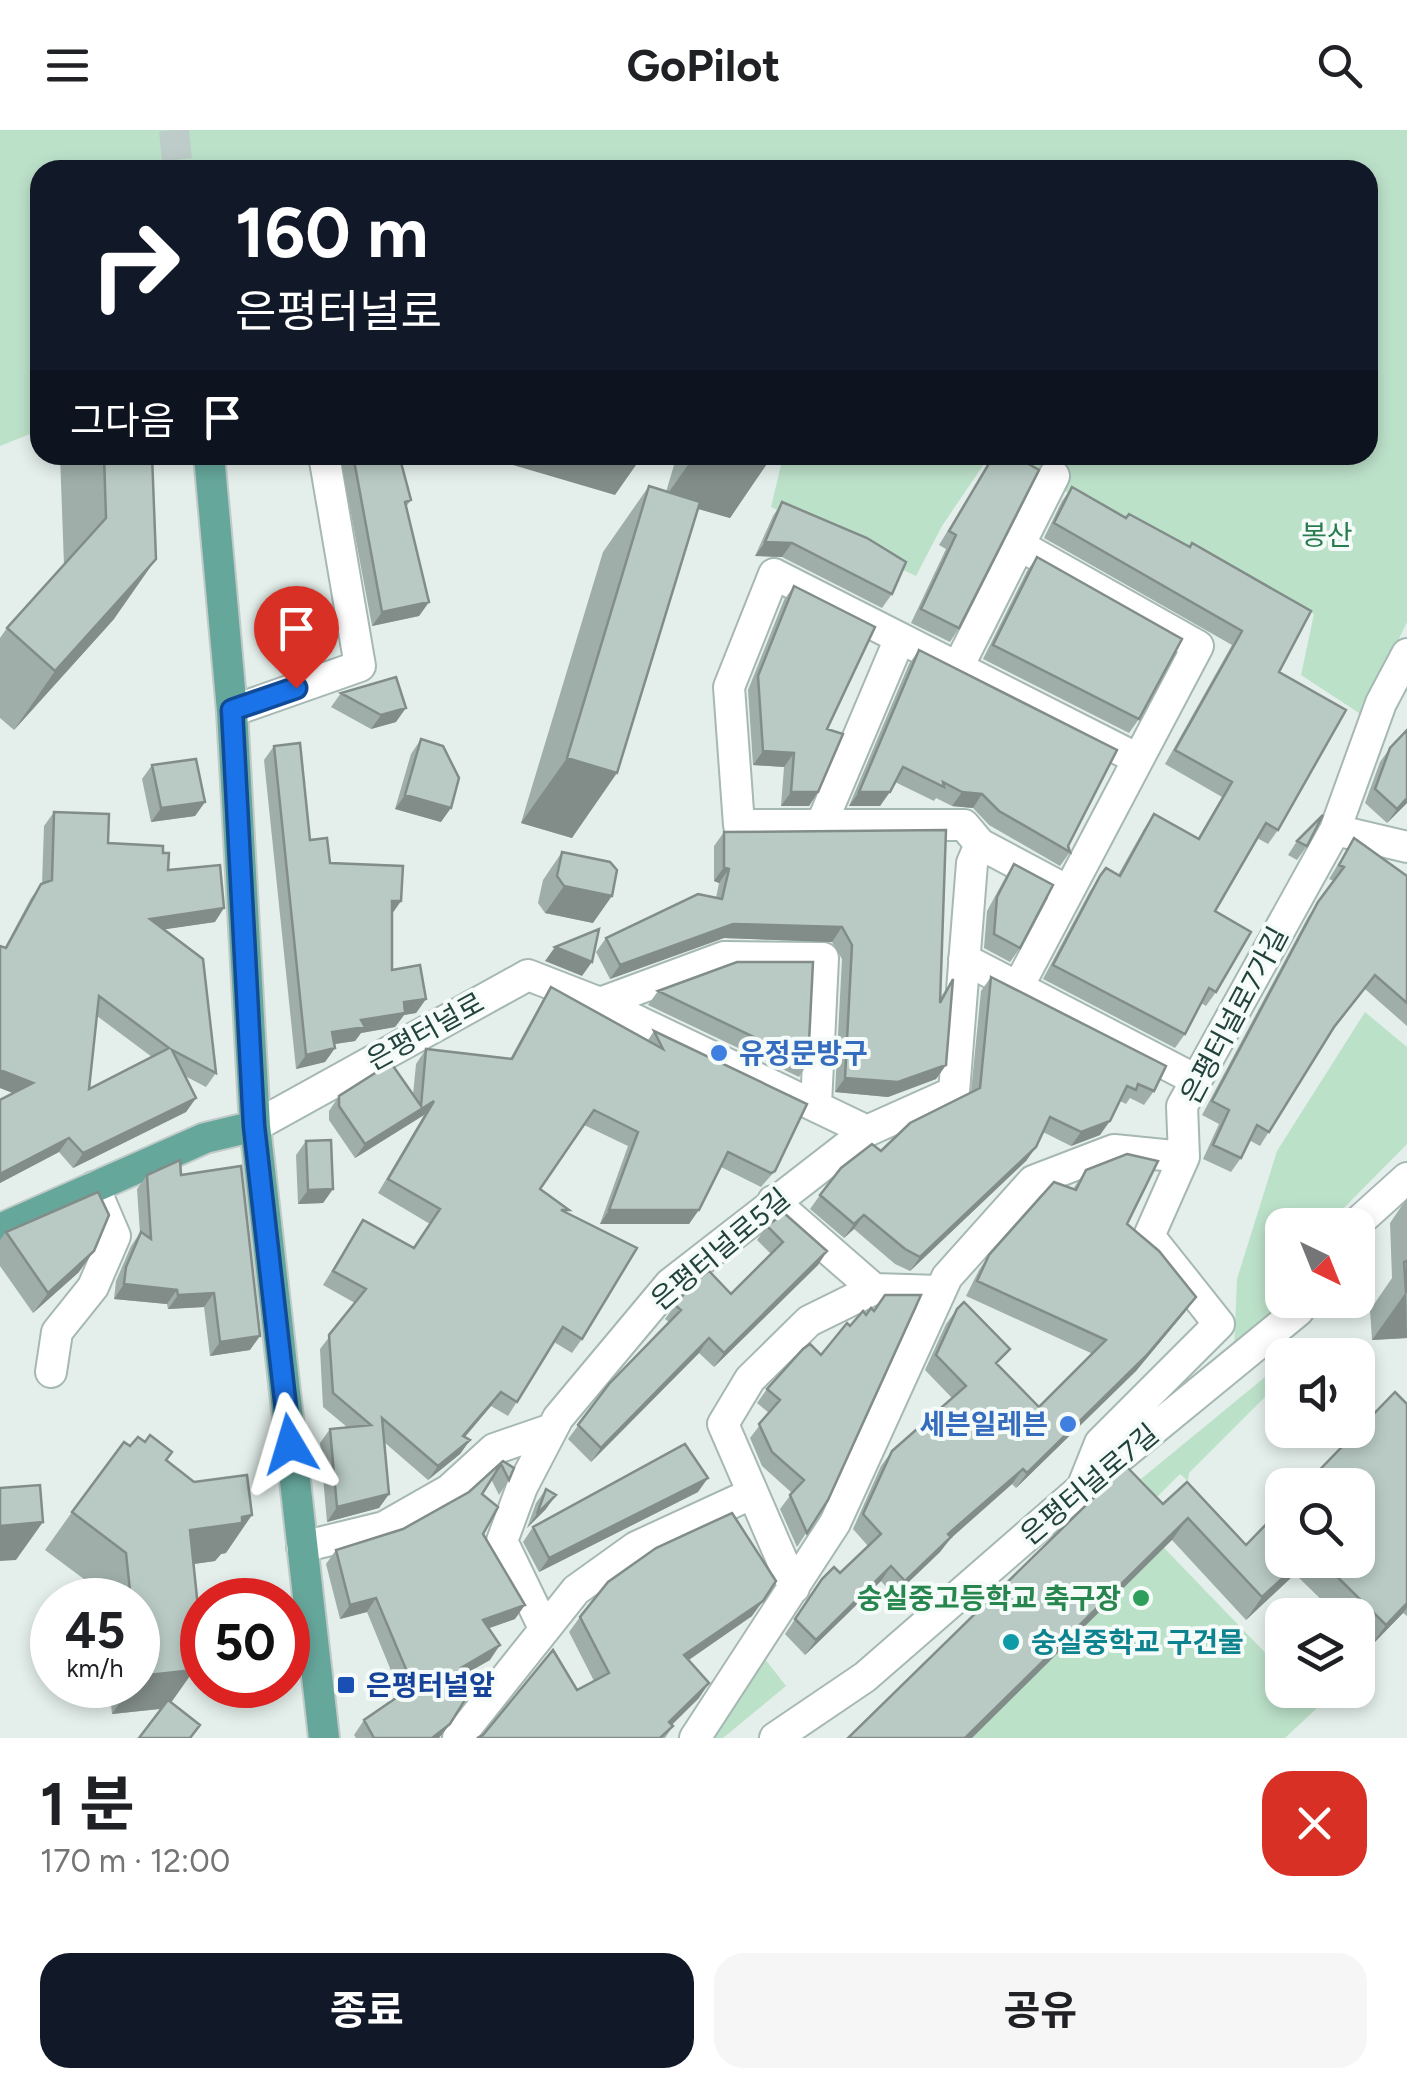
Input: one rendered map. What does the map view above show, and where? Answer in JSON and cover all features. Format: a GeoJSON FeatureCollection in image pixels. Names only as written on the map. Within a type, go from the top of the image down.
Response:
{"type":"FeatureCollection","features":[{"type":"Feature","properties":{"kind":"main road"},"geometry":{"type":"LineString","coordinates":[[210,465],[232,710],[254,1126],[324,1738]]}},
{"type":"Feature","properties":{"kind":"main road"},"geometry":{"type":"LineString","coordinates":[[0,1229],[204,1138],[254,1126]]}},
{"type":"Feature","properties":{"kind":"street"},"geometry":{"type":"LineString","coordinates":[[232,710],[360,666],[326,465]]}},
{"type":"Feature","properties":{"kind":"street"},"geometry":{"type":"LineString","coordinates":[[957,668],[1054,476]]}},
{"type":"Feature","properties":{"kind":"street"},"geometry":{"type":"LineString","coordinates":[[1018,987],[1198,646],[1019,545]]}},
{"type":"Feature","properties":{"kind":"street"},"geometry":{"type":"LineString","coordinates":[[1068,891],[980,844],[964,825],[739,826],[730,687],[774,574],[1138,760]]}},
{"type":"Feature","properties":{"kind":"street"},"geometry":{"type":"LineString","coordinates":[[820,825],[900,638]]}},
{"type":"Feature","properties":{"kind":"street","name":"은평터널로7가길"},"geometry":{"type":"LineString","coordinates":[[1082,1488],[1100,1443],[1219,1324],[1150,1236],[1184,1157],[1182,1106],[1335,830],[1381,703],[1407,654]]}},
{"type":"Feature","properties":{"kind":"street"},"geometry":{"type":"LineString","coordinates":[[1335,830],[1407,848]]}},
{"type":"Feature","properties":{"kind":"street","name":"은평터널로5길"},"geometry":{"type":"LineString","coordinates":[[543,1626],[502,1541],[522,1487],[552,1429],[599,1365],[670,1284],[774,1201],[866,1131],[954,1092],[972,863],[980,844]]}},
{"type":"Feature","properties":{"kind":"street"},"geometry":{"type":"LineString","coordinates":[[600,1004],[724,958],[823,958],[816,1105]]}},
{"type":"Feature","properties":{"kind":"street"},"geometry":{"type":"LineString","coordinates":[[964,958],[1196,1080]]}},
{"type":"Feature","properties":{"kind":"street","name":"은평터널로"},"geometry":{"type":"LineString","coordinates":[[254,1126],[528,974],[600,1004]]}},
{"type":"Feature","properties":{"kind":"street"},"geometry":{"type":"LineString","coordinates":[[600,1004],[866,1131]]}},
{"type":"Feature","properties":{"kind":"street"},"geometry":{"type":"LineString","coordinates":[[696,1738],[835,1523],[946,1277],[1033,1182],[1114,1150],[1184,1157]]}},
{"type":"Feature","properties":{"kind":"street"},"geometry":{"type":"LineString","coordinates":[[1374,1208],[1407,1178]]}},
{"type":"Feature","properties":{"kind":"street"},"geometry":{"type":"LineString","coordinates":[[50,1372],[56,1332],[93,1287],[114,1236],[94,1187]]}},
{"type":"Feature","properties":{"kind":"street"},"geometry":{"type":"LineString","coordinates":[[774,1201],[874,1289]]}},
{"type":"Feature","properties":{"kind":"street"},"geometry":{"type":"LineString","coordinates":[[794,1588],[723,1424],[750,1379],[809,1321],[874,1289],[940,1291]]}},
{"type":"Feature","properties":{"kind":"street","name":"은평터널로7길"},"geometry":{"type":"LineString","coordinates":[[775,1738],[865,1677],[1082,1488],[1288,1318]]}},
{"type":"Feature","properties":{"kind":"street"},"geometry":{"type":"LineString","coordinates":[[302,1547],[384,1527],[450,1490],[494,1449],[552,1429]]}},
{"type":"Feature","properties":{"kind":"street"},"geometry":{"type":"LineString","coordinates":[[458,1738],[543,1626],[576,1590],[636,1547],[751,1494]]}},
{"type":"Feature","properties":{"kind":"green space","name":"봉산"},"geometry":{"type":"Polygon","coordinates":[[[0,130],[1407,130],[1407,622],[1362,715],[1301,675],[1314,614],[1157,545],[1027,465],[1378,465],[1378,160],[30,160],[30,434],[0,446],[0,130]]]}},
{"type":"Feature","properties":{"kind":"green space"},"geometry":{"type":"Polygon","coordinates":[[[781,465],[983,465],[942,526],[916,576],[771,507],[781,465]]]}},
{"type":"Feature","properties":{"kind":"green space"},"geometry":{"type":"Polygon","coordinates":[[[1365,1012],[1407,1047],[1407,1144],[1344,1208],[1265,1208],[1265,1318],[1234,1350],[1237,1279],[1277,1151],[1365,1012]]]}},
{"type":"Feature","properties":{"kind":"green space"},"geometry":{"type":"Polygon","coordinates":[[[1265,1377],[1265,1397],[1189,1473],[1188,1481],[1180,1474],[1157,1497],[1141,1479],[1265,1377]]]}},
{"type":"Feature","properties":{"kind":"green space","name":"숭실중고등학교 축구장"},"geometry":{"type":"Polygon","coordinates":[[[1143,1526],[1265,1652],[1265,1708],[1317,1708],[1285,1738],[925,1738],[1143,1526]]]}},
{"type":"Feature","properties":{"kind":"green space"},"geometry":{"type":"Polygon","coordinates":[[[765,1659],[786,1686],[723,1738],[706,1738],[765,1659]]]}},
{"type":"Feature","properties":{"kind":"building"},"geometry":{"type":"Polygon","coordinates":[[[104,465],[152,465],[156,559],[55,671],[7,628],[106,518],[104,465]]]}},
{"type":"Feature","properties":{"kind":"building"},"geometry":{"type":"Polygon","coordinates":[[[355,465],[402,465],[411,500],[405,502],[429,602],[382,612],[355,465]]]}},
{"type":"Feature","properties":{"kind":"building"},"geometry":{"type":"Polygon","coordinates":[[[988,465],[1030,465],[1039,470],[959,628],[921,609],[956,535],[949,531],[988,465]]]}},
{"type":"Feature","properties":{"kind":"building"},"geometry":{"type":"Polygon","coordinates":[[[649,486],[700,502],[617,773],[567,758],[649,486]]]}},
{"type":"Feature","properties":{"kind":"building"},"geometry":{"type":"Polygon","coordinates":[[[1072,487],[1126,518],[1129,514],[1190,547],[1192,543],[1311,611],[1279,672],[1346,710],[1278,830],[1266,823],[1215,911],[1251,932],[1216,992],[1209,988],[1185,1034],[1053,965],[1100,876],[1106,868],[1120,876],[1154,814],[1199,839],[1232,782],[1175,750],[1242,631],[1054,523],[1072,487]]]}},
{"type":"Feature","properties":{"kind":"building"},"geometry":{"type":"Polygon","coordinates":[[[782,502],[867,538],[906,562],[892,594],[792,543],[765,542],[782,502]]]}},
{"type":"Feature","properties":{"kind":"building"},"geometry":{"type":"Polygon","coordinates":[[[1037,557],[1182,639],[1139,719],[993,645],[1037,557]]]}},
{"type":"Feature","properties":{"kind":"building"},"geometry":{"type":"Polygon","coordinates":[[[794,586],[875,627],[827,729],[843,734],[818,792],[791,792],[794,753],[763,751],[758,676],[794,586]]]}},
{"type":"Feature","properties":{"kind":"building"},"geometry":{"type":"Polygon","coordinates":[[[919,650],[1117,750],[1068,846],[1070,852],[999,811],[982,794],[962,792],[943,782],[944,787],[903,767],[890,792],[859,792],[919,650]]]}},
{"type":"Feature","properties":{"kind":"building"},"geometry":{"type":"Polygon","coordinates":[[[396,677],[406,708],[381,715],[341,693],[396,677]]]}},
{"type":"Feature","properties":{"kind":"building"},"geometry":{"type":"Polygon","coordinates":[[[1407,730],[1407,798],[1397,809],[1375,789],[1390,748],[1407,730]]]}},
{"type":"Feature","properties":{"kind":"building"},"geometry":{"type":"Polygon","coordinates":[[[421,739],[443,746],[459,778],[451,808],[405,795],[421,739]]]}},
{"type":"Feature","properties":{"kind":"building"},"geometry":{"type":"Polygon","coordinates":[[[300,743],[310,840],[327,838],[330,863],[403,866],[401,901],[392,901],[392,970],[420,965],[426,999],[404,1002],[405,1013],[361,1020],[365,1027],[332,1032],[335,1048],[306,1055],[274,746],[300,743]]]}},
{"type":"Feature","properties":{"kind":"building"},"geometry":{"type":"Polygon","coordinates":[[[196,759],[205,802],[161,808],[152,765],[196,759]]]}},
{"type":"Feature","properties":{"kind":"building"},"geometry":{"type":"Polygon","coordinates":[[[54,812],[109,814],[108,843],[163,846],[163,853],[169,853],[168,870],[220,865],[224,908],[150,919],[203,959],[216,1073],[172,1050],[196,1098],[83,1153],[69,1138],[0,1174],[0,1100],[33,1083],[0,1070],[0,946],[6,948],[41,884],[52,880],[54,812]],[[99,996],[89,1089],[169,1048],[99,996]]]}},
{"type":"Feature","properties":{"kind":"building"},"geometry":{"type":"Polygon","coordinates":[[[1323,815],[1307,846],[1297,841],[1323,815]]]}},
{"type":"Feature","properties":{"kind":"building"},"geometry":{"type":"Polygon","coordinates":[[[946,830],[940,1003],[953,979],[946,1065],[898,1082],[845,1078],[852,945],[842,927],[733,924],[620,965],[606,938],[698,894],[722,899],[729,869],[724,867],[724,832],[946,830]]]}},
{"type":"Feature","properties":{"kind":"building"},"geometry":{"type":"Polygon","coordinates":[[[1354,838],[1407,876],[1407,1003],[1375,975],[1334,1027],[1269,1132],[1257,1125],[1241,1158],[1213,1145],[1229,1110],[1212,1101],[1318,902],[1344,867],[1339,865],[1354,838]]]}},
{"type":"Feature","properties":{"kind":"building"},"geometry":{"type":"Polygon","coordinates":[[[562,852],[610,862],[617,870],[612,896],[564,886],[557,876],[562,852]]]}},
{"type":"Feature","properties":{"kind":"building"},"geometry":{"type":"Polygon","coordinates":[[[1014,864],[1053,885],[1020,948],[994,934],[997,897],[1014,864]]]}},
{"type":"Feature","properties":{"kind":"building"},"geometry":{"type":"Polygon","coordinates":[[[599,929],[592,962],[555,947],[599,929]]]}},
{"type":"Feature","properties":{"kind":"building"},"geometry":{"type":"Polygon","coordinates":[[[737,962],[813,962],[808,1063],[658,991],[737,962]]]}},
{"type":"Feature","properties":{"kind":"building"},"geometry":{"type":"Polygon","coordinates":[[[991,977],[1166,1066],[1154,1091],[1138,1084],[1136,1090],[1127,1086],[1110,1121],[1081,1132],[1050,1117],[1036,1147],[920,1257],[864,1215],[854,1224],[820,1195],[841,1168],[872,1144],[881,1151],[910,1123],[980,1088],[991,977]]]}},
{"type":"Feature","properties":{"kind":"building"},"geometry":{"type":"Polygon","coordinates":[[[551,987],[663,1049],[654,1031],[807,1104],[775,1171],[771,1173],[728,1152],[699,1210],[609,1210],[638,1132],[594,1110],[540,1189],[569,1210],[561,1210],[637,1248],[582,1339],[563,1327],[517,1402],[501,1392],[463,1436],[470,1440],[438,1466],[382,1418],[389,1494],[337,1507],[330,1429],[371,1425],[333,1393],[329,1335],[366,1289],[333,1271],[363,1220],[414,1248],[440,1209],[388,1179],[434,1101],[365,1144],[339,1106],[339,1096],[391,1063],[421,1106],[426,1049],[512,1059],[551,987]]]}},
{"type":"Feature","properties":{"kind":"building"},"geometry":{"type":"Polygon","coordinates":[[[331,1140],[333,1189],[308,1190],[306,1141],[331,1140]]]}},
{"type":"Feature","properties":{"kind":"building"},"geometry":{"type":"Polygon","coordinates":[[[1127,1154],[1158,1161],[1127,1224],[1159,1251],[1196,1297],[1146,1356],[1027,1473],[1023,1469],[948,1534],[951,1537],[905,1581],[891,1566],[816,1640],[795,1619],[834,1567],[840,1573],[881,1534],[863,1514],[892,1451],[966,1386],[936,1355],[957,1309],[964,1302],[1010,1349],[996,1363],[1039,1407],[1106,1340],[977,1281],[989,1255],[1054,1182],[1076,1190],[1086,1170],[1127,1154]]]}},
{"type":"Feature","properties":{"kind":"building"},"geometry":{"type":"Polygon","coordinates":[[[180,1160],[181,1175],[241,1166],[260,1336],[220,1342],[214,1293],[178,1295],[177,1290],[124,1284],[126,1267],[141,1232],[151,1239],[147,1175],[180,1160]]]}},
{"type":"Feature","properties":{"kind":"building"},"geometry":{"type":"Polygon","coordinates":[[[98,1192],[109,1215],[94,1251],[48,1293],[6,1232],[98,1192]]]}},
{"type":"Feature","properties":{"kind":"building"},"geometry":{"type":"Polygon","coordinates":[[[784,1213],[827,1251],[724,1353],[709,1338],[601,1448],[578,1425],[609,1384],[681,1310],[675,1305],[709,1271],[731,1294],[783,1242],[767,1226],[784,1213]]]}},
{"type":"Feature","properties":{"kind":"building"},"geometry":{"type":"Polygon","coordinates":[[[885,1295],[921,1295],[828,1500],[807,1533],[790,1495],[804,1480],[772,1452],[759,1424],[780,1400],[767,1389],[803,1349],[810,1344],[821,1355],[847,1323],[850,1326],[863,1311],[866,1315],[871,1308],[874,1311],[885,1295]]]}},
{"type":"Feature","properties":{"kind":"building"},"geometry":{"type":"Polygon","coordinates":[[[1395,1392],[1407,1404],[1407,1603],[1386,1625],[1375,1614],[1375,1598],[1359,1598],[1338,1578],[1375,1578],[1375,1468],[1321,1468],[1341,1448],[1375,1448],[1375,1413],[1395,1392]]]}},
{"type":"Feature","properties":{"kind":"building"},"geometry":{"type":"Polygon","coordinates":[[[150,1435],[172,1452],[166,1460],[194,1482],[247,1475],[252,1515],[242,1517],[242,1523],[190,1530],[195,1578],[180,1578],[180,1672],[160,1674],[160,1578],[129,1578],[126,1553],[72,1512],[124,1442],[130,1446],[138,1437],[145,1442],[150,1435]]]}},
{"type":"Feature","properties":{"kind":"building"},"geometry":{"type":"Polygon","coordinates":[[[685,1444],[708,1478],[549,1558],[533,1527],[685,1444]]]}},
{"type":"Feature","properties":{"kind":"building"},"geometry":{"type":"Polygon","coordinates":[[[503,1461],[514,1468],[509,1480],[501,1464],[482,1494],[498,1507],[483,1534],[525,1605],[483,1620],[500,1645],[461,1668],[473,1687],[450,1724],[432,1738],[374,1738],[364,1720],[412,1687],[411,1681],[376,1598],[350,1605],[336,1550],[403,1529],[469,1492],[503,1461]]]}},
{"type":"Feature","properties":{"kind":"building","name":"숭실중학교 구건물"},"geometry":{"type":"Polygon","coordinates":[[[1126,1466],[1163,1504],[1187,1482],[1246,1545],[1265,1525],[1265,1578],[1283,1578],[1262,1597],[1188,1518],[965,1738],[848,1738],[1126,1466]]]}},
{"type":"Feature","properties":{"kind":"building"},"geometry":{"type":"Polygon","coordinates":[[[40,1485],[43,1522],[0,1526],[0,1488],[40,1485]]]}},
{"type":"Feature","properties":{"kind":"building"},"geometry":{"type":"Polygon","coordinates":[[[546,1489],[556,1495],[537,1514],[546,1489]]]}},
{"type":"Feature","properties":{"kind":"building"},"geometry":{"type":"Polygon","coordinates":[[[732,1513],[776,1581],[763,1601],[684,1655],[709,1683],[669,1722],[673,1726],[660,1738],[477,1738],[553,1650],[577,1690],[609,1673],[580,1617],[608,1582],[656,1548],[732,1513]]]}},
{"type":"Feature","properties":{"kind":"building"},"geometry":{"type":"Polygon","coordinates":[[[168,1700],[200,1725],[190,1738],[139,1738],[168,1700]]]}},
{"type":"Feature","properties":{"kind":"tunnel"},"geometry":{"type":"LineString","coordinates":[[174,130],[177,160]]}},
{"type":"Feature","properties":{"kind":"place","name":"유정문방구"},"geometry":{"type":"Point","coordinates":[719,1053]}},
{"type":"Feature","properties":{"kind":"place","name":"세븐일레븐"},"geometry":{"type":"Point","coordinates":[1068,1424]}},
{"type":"Feature","properties":{"kind":"place","name":"숭실중고등학교 축구장"},"geometry":{"type":"Point","coordinates":[1141,1598]}},
{"type":"Feature","properties":{"kind":"place","name":"숭실중학교 구건물"},"geometry":{"type":"Point","coordinates":[1011,1642]}},
{"type":"Feature","properties":{"kind":"place","name":"은평터널앞"},"geometry":{"type":"Point","coordinates":[346,1685]}},
{"type":"Feature","properties":{"kind":"route"},"geometry":{"type":"LineString","coordinates":[[290,1444],[254,1126],[232,710],[296,688]]}}]}
